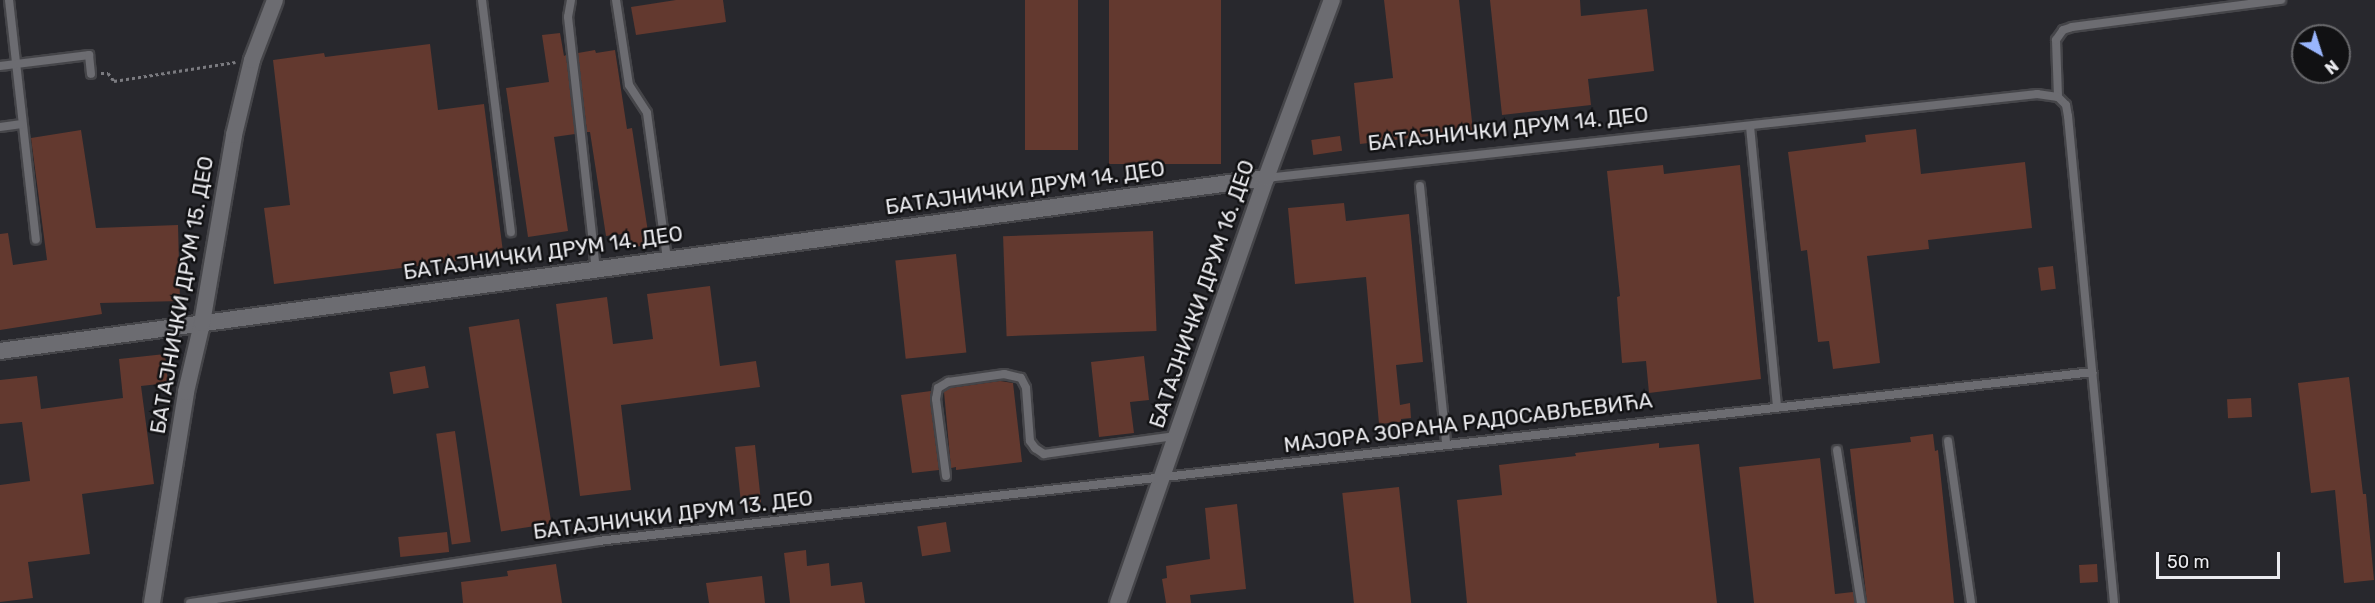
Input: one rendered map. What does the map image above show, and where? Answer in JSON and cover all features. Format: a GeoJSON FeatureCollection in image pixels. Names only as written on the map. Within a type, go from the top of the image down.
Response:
{"type":"FeatureCollection","features":[{"type":"Feature","properties":{"kind":"street","name":"БАТАЈНИЧКИ ДРУМ 15. ДЕО"},"geometry":{"type":"LineString","coordinates":[[152,603],[186,392],[202,323],[234,135],[252,60],[275,0]]}},
{"type":"Feature","properties":{"kind":"street","name":"БАТАЈНИЧКИ ДРУМ 16. ДЕО"},"geometry":{"type":"LineString","coordinates":[[1118,603],[1266,178],[1332,0]]}},
{"type":"Feature","properties":{"kind":"street","name":"БАТАЈНИЧКИ ДРУМ 14. ДЕО"},"geometry":{"type":"LineString","coordinates":[[0,351],[1266,178]]}},
{"type":"Feature","properties":{"kind":"lane"},"geometry":{"type":"LineString","coordinates":[[9,0],[36,239]]}},
{"type":"Feature","properties":{"kind":"lane"},"geometry":{"type":"LineString","coordinates":[[482,0],[511,232]]}},
{"type":"Feature","properties":{"kind":"lane"},"geometry":{"type":"LineString","coordinates":[[571,0],[568,17],[596,269]]}},
{"type":"Feature","properties":{"kind":"lane"},"geometry":{"type":"LineString","coordinates":[[616,0],[629,85],[647,113],[667,259]]}},
{"type":"Feature","properties":{"kind":"lane"},"geometry":{"type":"LineString","coordinates":[[2115,603],[2068,116],[2066,105],[2058,97],[2056,40],[2063,30],[2072,27],[2281,0]]}},
{"type":"Feature","properties":{"kind":"lane"},"geometry":{"type":"LineString","coordinates":[[0,66],[90,55],[92,74]]}},
{"type":"Feature","properties":{"kind":"lane","name":"БАТАЈНИЧКИ ДРУМ 14. ДЕО"},"geometry":{"type":"LineString","coordinates":[[1266,178],[2037,94],[2058,97]]}},
{"type":"Feature","properties":{"kind":"lane"},"geometry":{"type":"LineString","coordinates":[[0,127],[22,124]]}},
{"type":"Feature","properties":{"kind":"lane"},"geometry":{"type":"LineString","coordinates":[[1750,126],[1777,405]]}},
{"type":"Feature","properties":{"kind":"lane"},"geometry":{"type":"LineString","coordinates":[[1420,186],[1446,443]]}},
{"type":"Feature","properties":{"kind":"lane","name":"МАЈОРА ЗОРАНА РАДОСАВЉЕВИЋА"},"geometry":{"type":"LineString","coordinates":[[1162,477],[1777,405],[2092,372]]}},
{"type":"Feature","properties":{"kind":"lane"},"geometry":{"type":"LineString","coordinates":[[946,476],[936,399],[938,388],[948,382],[1005,374],[1021,378],[1026,388],[1030,441],[1044,454],[1177,436]]}},
{"type":"Feature","properties":{"kind":"lane"},"geometry":{"type":"LineString","coordinates":[[1948,441],[1971,603]]}},
{"type":"Feature","properties":{"kind":"lane"},"geometry":{"type":"LineString","coordinates":[[1838,450],[1861,603]]}},
{"type":"Feature","properties":{"kind":"lane","name":"БАТАЈНИЧКИ ДРУМ 13. ДЕО"},"geometry":{"type":"LineString","coordinates":[[190,603],[598,540],[1162,477]]}},
{"type":"Feature","properties":{"kind":"path"},"geometry":{"type":"LineString","coordinates":[[92,74],[108,73],[114,81],[252,60]]}},
{"type":"Feature","properties":{"kind":"building"},"geometry":{"type":"Polygon","coordinates":[[[676,0],[723,0],[726,22],[636,35],[631,7],[676,0]]]}},
{"type":"Feature","properties":{"kind":"building"},"geometry":{"type":"Polygon","coordinates":[[[1025,0],[1078,0],[1078,150],[1025,150],[1025,0]]]}},
{"type":"Feature","properties":{"kind":"building"},"geometry":{"type":"Polygon","coordinates":[[[1109,0],[1221,0],[1221,164],[1109,164],[1109,0]]]}},
{"type":"Feature","properties":{"kind":"building"},"geometry":{"type":"Polygon","coordinates":[[[1384,0],[1459,0],[1473,131],[1360,144],[1354,83],[1393,78],[1384,0]]]}},
{"type":"Feature","properties":{"kind":"building"},"geometry":{"type":"Polygon","coordinates":[[[1490,0],[1580,0],[1581,16],[1647,9],[1654,71],[1588,79],[1591,105],[1502,115],[1490,0]]]}},
{"type":"Feature","properties":{"kind":"building"},"geometry":{"type":"Polygon","coordinates":[[[560,33],[564,56],[566,55],[575,134],[554,137],[568,231],[528,237],[506,88],[549,82],[542,35],[560,33]]]}},
{"type":"Feature","properties":{"kind":"building"},"geometry":{"type":"Polygon","coordinates":[[[430,44],[438,110],[484,104],[503,252],[456,258],[457,261],[274,284],[264,208],[290,205],[273,60],[324,53],[325,57],[430,44]]]}},
{"type":"Feature","properties":{"kind":"building"},"geometry":{"type":"Polygon","coordinates":[[[595,50],[596,53],[615,50],[627,129],[632,128],[650,245],[625,248],[623,234],[606,236],[590,132],[587,132],[578,53],[595,50]]]}},
{"type":"Feature","properties":{"kind":"building"},"geometry":{"type":"Polygon","coordinates":[[[1916,129],[1921,174],[2025,162],[2032,228],[1928,240],[1929,249],[1867,256],[1880,363],[1833,369],[1829,341],[1818,342],[1807,250],[1801,251],[1788,152],[1866,142],[1865,135],[1916,129]]]}},
{"type":"Feature","properties":{"kind":"building"},"geometry":{"type":"Polygon","coordinates":[[[81,130],[96,228],[178,225],[180,301],[100,303],[102,314],[0,330],[0,234],[8,233],[13,265],[47,260],[31,138],[81,130]]]}},
{"type":"Feature","properties":{"kind":"building"},"geometry":{"type":"Polygon","coordinates":[[[1340,136],[1342,151],[1313,155],[1311,140],[1340,136]]]}},
{"type":"Feature","properties":{"kind":"building"},"geometry":{"type":"Polygon","coordinates":[[[1663,165],[1664,174],[1740,165],[1761,379],[1649,393],[1646,361],[1622,363],[1617,297],[1620,296],[1607,171],[1663,165]]]}},
{"type":"Feature","properties":{"kind":"building"},"geometry":{"type":"Polygon","coordinates":[[[1344,203],[1346,221],[1409,214],[1423,362],[1396,365],[1400,405],[1410,403],[1411,418],[1401,419],[1401,422],[1379,424],[1366,277],[1295,284],[1288,208],[1344,203]]]}},
{"type":"Feature","properties":{"kind":"building"},"geometry":{"type":"Polygon","coordinates":[[[1153,231],[1156,331],[1007,336],[1003,236],[1153,231]]]}},
{"type":"Feature","properties":{"kind":"building"},"geometry":{"type":"Polygon","coordinates":[[[956,254],[966,352],[906,359],[895,260],[956,254]]]}},
{"type":"Feature","properties":{"kind":"building"},"geometry":{"type":"Polygon","coordinates":[[[2053,266],[2056,289],[2041,291],[2038,268],[2053,266]]]}},
{"type":"Feature","properties":{"kind":"building"},"geometry":{"type":"Polygon","coordinates":[[[710,286],[720,366],[756,361],[760,387],[621,405],[631,490],[580,496],[556,304],[607,297],[613,344],[653,339],[647,294],[710,286]]]}},
{"type":"Feature","properties":{"kind":"building"},"geometry":{"type":"Polygon","coordinates":[[[519,319],[551,523],[501,531],[469,327],[519,319]]]}},
{"type":"Feature","properties":{"kind":"building"},"geometry":{"type":"Polygon","coordinates":[[[165,354],[168,383],[141,386],[154,484],[82,494],[90,554],[28,562],[33,598],[0,602],[0,485],[30,481],[22,422],[0,424],[0,380],[37,376],[41,409],[123,398],[119,359],[165,354]]]}},
{"type":"Feature","properties":{"kind":"building"},"geometry":{"type":"Polygon","coordinates":[[[1144,356],[1149,400],[1130,402],[1134,433],[1099,437],[1091,362],[1144,356]]]}},
{"type":"Feature","properties":{"kind":"building"},"geometry":{"type":"Polygon","coordinates":[[[425,366],[429,388],[393,394],[390,372],[425,366]]]}},
{"type":"Feature","properties":{"kind":"building"},"geometry":{"type":"Polygon","coordinates":[[[2349,377],[2363,494],[2366,494],[2374,580],[2344,583],[2335,490],[2311,493],[2298,383],[2349,377]]]}},
{"type":"Feature","properties":{"kind":"building"},"geometry":{"type":"Polygon","coordinates":[[[1000,381],[1013,383],[1022,462],[956,470],[956,467],[951,468],[944,392],[950,388],[1000,381]]]}},
{"type":"Feature","properties":{"kind":"building"},"geometry":{"type":"Polygon","coordinates":[[[931,391],[930,400],[939,470],[912,473],[901,395],[931,391]]]}},
{"type":"Feature","properties":{"kind":"building"},"geometry":{"type":"Polygon","coordinates":[[[2251,398],[2252,417],[2228,418],[2227,399],[2251,398]]]}},
{"type":"Feature","properties":{"kind":"building"},"geometry":{"type":"Polygon","coordinates":[[[455,431],[471,542],[452,545],[436,434],[455,431]]]}},
{"type":"Feature","properties":{"kind":"building"},"geometry":{"type":"Polygon","coordinates":[[[1933,434],[1935,451],[1938,450],[1954,603],[1867,603],[1850,449],[1911,442],[1910,437],[1933,434]]]}},
{"type":"Feature","properties":{"kind":"building"},"geometry":{"type":"Polygon","coordinates":[[[1659,443],[1659,448],[1699,444],[1717,603],[1467,603],[1457,500],[1502,495],[1499,465],[1659,443]]]}},
{"type":"Feature","properties":{"kind":"building"},"geometry":{"type":"Polygon","coordinates":[[[755,445],[761,505],[741,507],[735,447],[755,445]]]}},
{"type":"Feature","properties":{"kind":"building"},"geometry":{"type":"Polygon","coordinates":[[[1820,458],[1835,594],[1853,592],[1855,603],[1754,603],[1739,467],[1820,458]]]}},
{"type":"Feature","properties":{"kind":"building"},"geometry":{"type":"Polygon","coordinates":[[[1399,487],[1411,603],[1354,603],[1342,493],[1399,487]]]}},
{"type":"Feature","properties":{"kind":"building"},"geometry":{"type":"Polygon","coordinates":[[[1237,504],[1246,589],[1190,595],[1191,603],[1166,603],[1162,579],[1167,578],[1166,566],[1210,559],[1205,508],[1237,504]]]}},
{"type":"Feature","properties":{"kind":"building"},"geometry":{"type":"Polygon","coordinates":[[[946,522],[951,552],[922,556],[917,527],[946,522]]]}},
{"type":"Feature","properties":{"kind":"building"},"geometry":{"type":"Polygon","coordinates":[[[447,532],[449,552],[400,557],[398,537],[447,532]]]}},
{"type":"Feature","properties":{"kind":"building"},"geometry":{"type":"Polygon","coordinates":[[[806,550],[807,566],[829,563],[831,586],[862,582],[865,603],[790,603],[784,553],[806,550]]]}},
{"type":"Feature","properties":{"kind":"building"},"geometry":{"type":"Polygon","coordinates":[[[556,564],[562,603],[463,603],[461,582],[508,576],[507,571],[556,564]]]}},
{"type":"Feature","properties":{"kind":"building"},"geometry":{"type":"Polygon","coordinates":[[[2097,564],[2098,582],[2080,583],[2079,565],[2097,564]]]}},
{"type":"Feature","properties":{"kind":"building"},"geometry":{"type":"Polygon","coordinates":[[[762,576],[765,603],[709,603],[706,583],[762,576]]]}}]}
